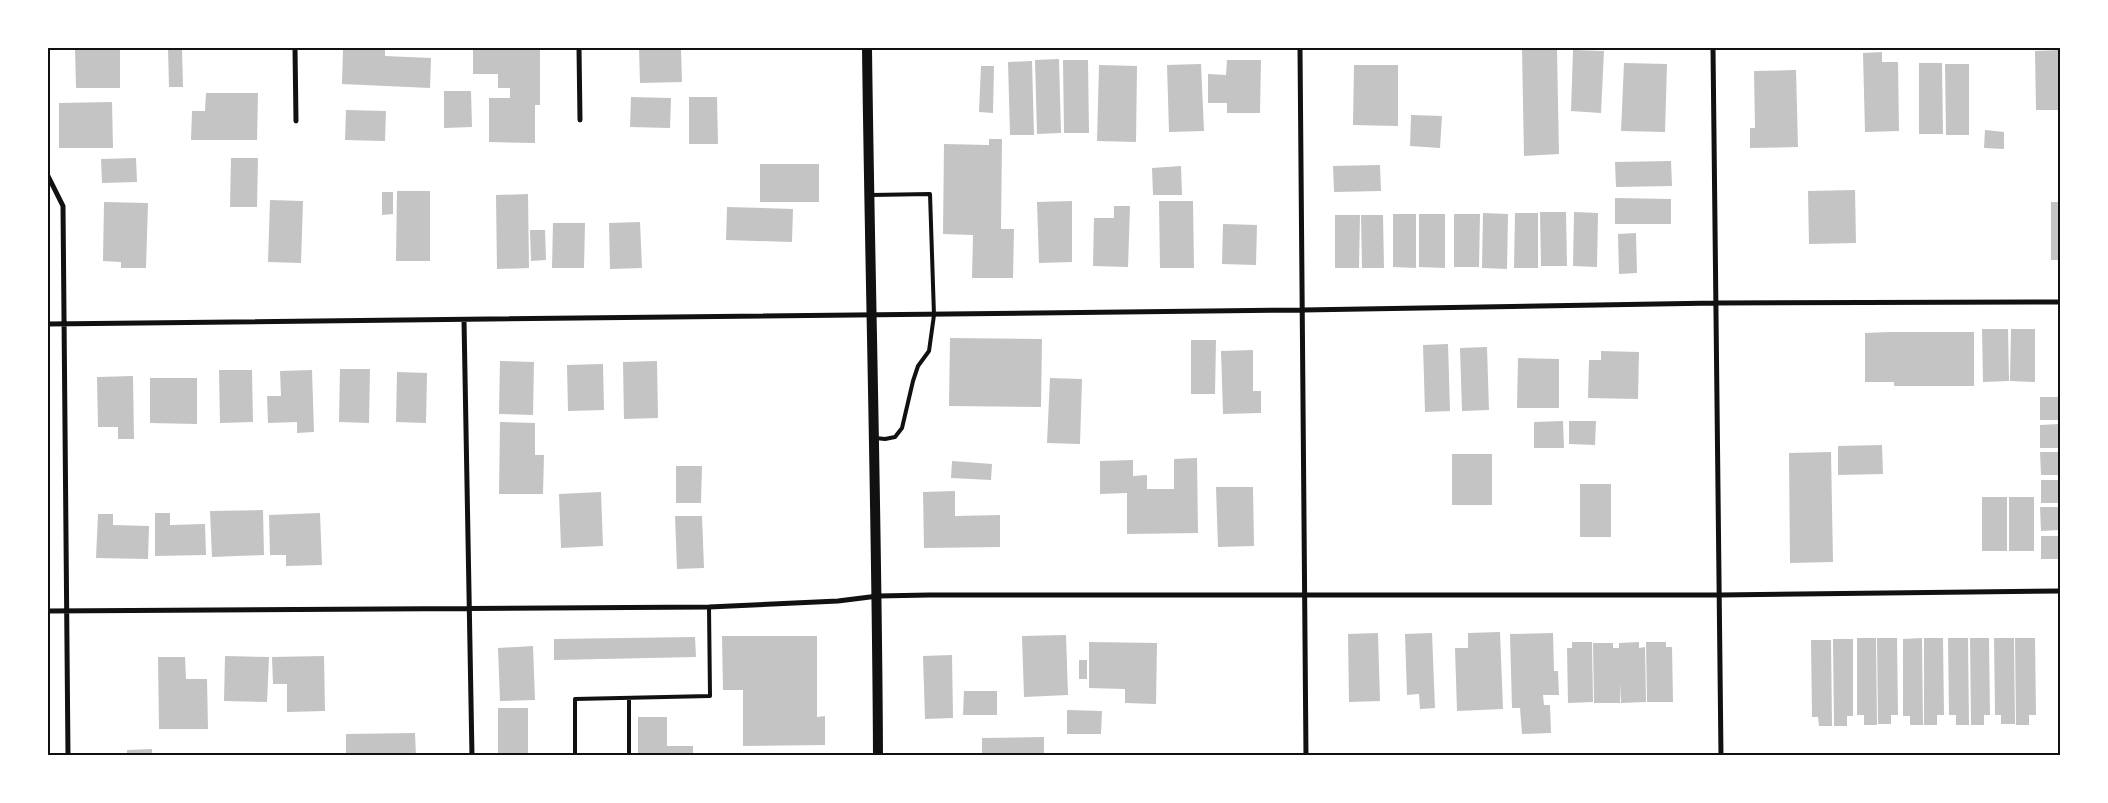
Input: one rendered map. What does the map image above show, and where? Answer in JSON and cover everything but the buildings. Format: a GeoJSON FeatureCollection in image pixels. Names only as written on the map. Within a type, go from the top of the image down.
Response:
{"type":"FeatureCollection","features":[{"type":"Feature","properties":{"kind":"main road"},"geometry":{"type":"LineString","coordinates":[[867,48],[870,315],[878,596],[878,756]]}},
{"type":"Feature","properties":{"kind":"street"},"geometry":{"type":"LineString","coordinates":[[295,48],[296,121]]}},
{"type":"Feature","properties":{"kind":"street"},"geometry":{"type":"LineString","coordinates":[[579,48],[580,120]]}},
{"type":"Feature","properties":{"kind":"street"},"geometry":{"type":"LineString","coordinates":[[1300,48],[1306,756]]}},
{"type":"Feature","properties":{"kind":"street"},"geometry":{"type":"LineString","coordinates":[[1713,48],[1721,756]]}},
{"type":"Feature","properties":{"kind":"street"},"geometry":{"type":"LineString","coordinates":[[48,176],[63,206],[68,756]]}},
{"type":"Feature","properties":{"kind":"street"},"geometry":{"type":"LineString","coordinates":[[48,324],[934,315],[1716,303],[2060,302]]}},
{"type":"Feature","properties":{"kind":"street"},"geometry":{"type":"LineString","coordinates":[[464,320],[472,756]]}},
{"type":"Feature","properties":{"kind":"street"},"geometry":{"type":"LineString","coordinates":[[48,611],[709,607],[838,601],[878,596],[1720,595],[2060,591]]}},
{"type":"Feature","properties":{"kind":"lane"},"geometry":{"type":"LineString","coordinates":[[869,195],[930,194],[934,315],[929,351],[918,366],[902,428],[895,437],[885,439],[874,438]]}},
{"type":"Feature","properties":{"kind":"lane"},"geometry":{"type":"LineString","coordinates":[[575,756],[575,699],[710,696],[709,607]]}},
{"type":"Feature","properties":{"kind":"lane"},"geometry":{"type":"LineString","coordinates":[[629,698],[629,756]]}}]}
